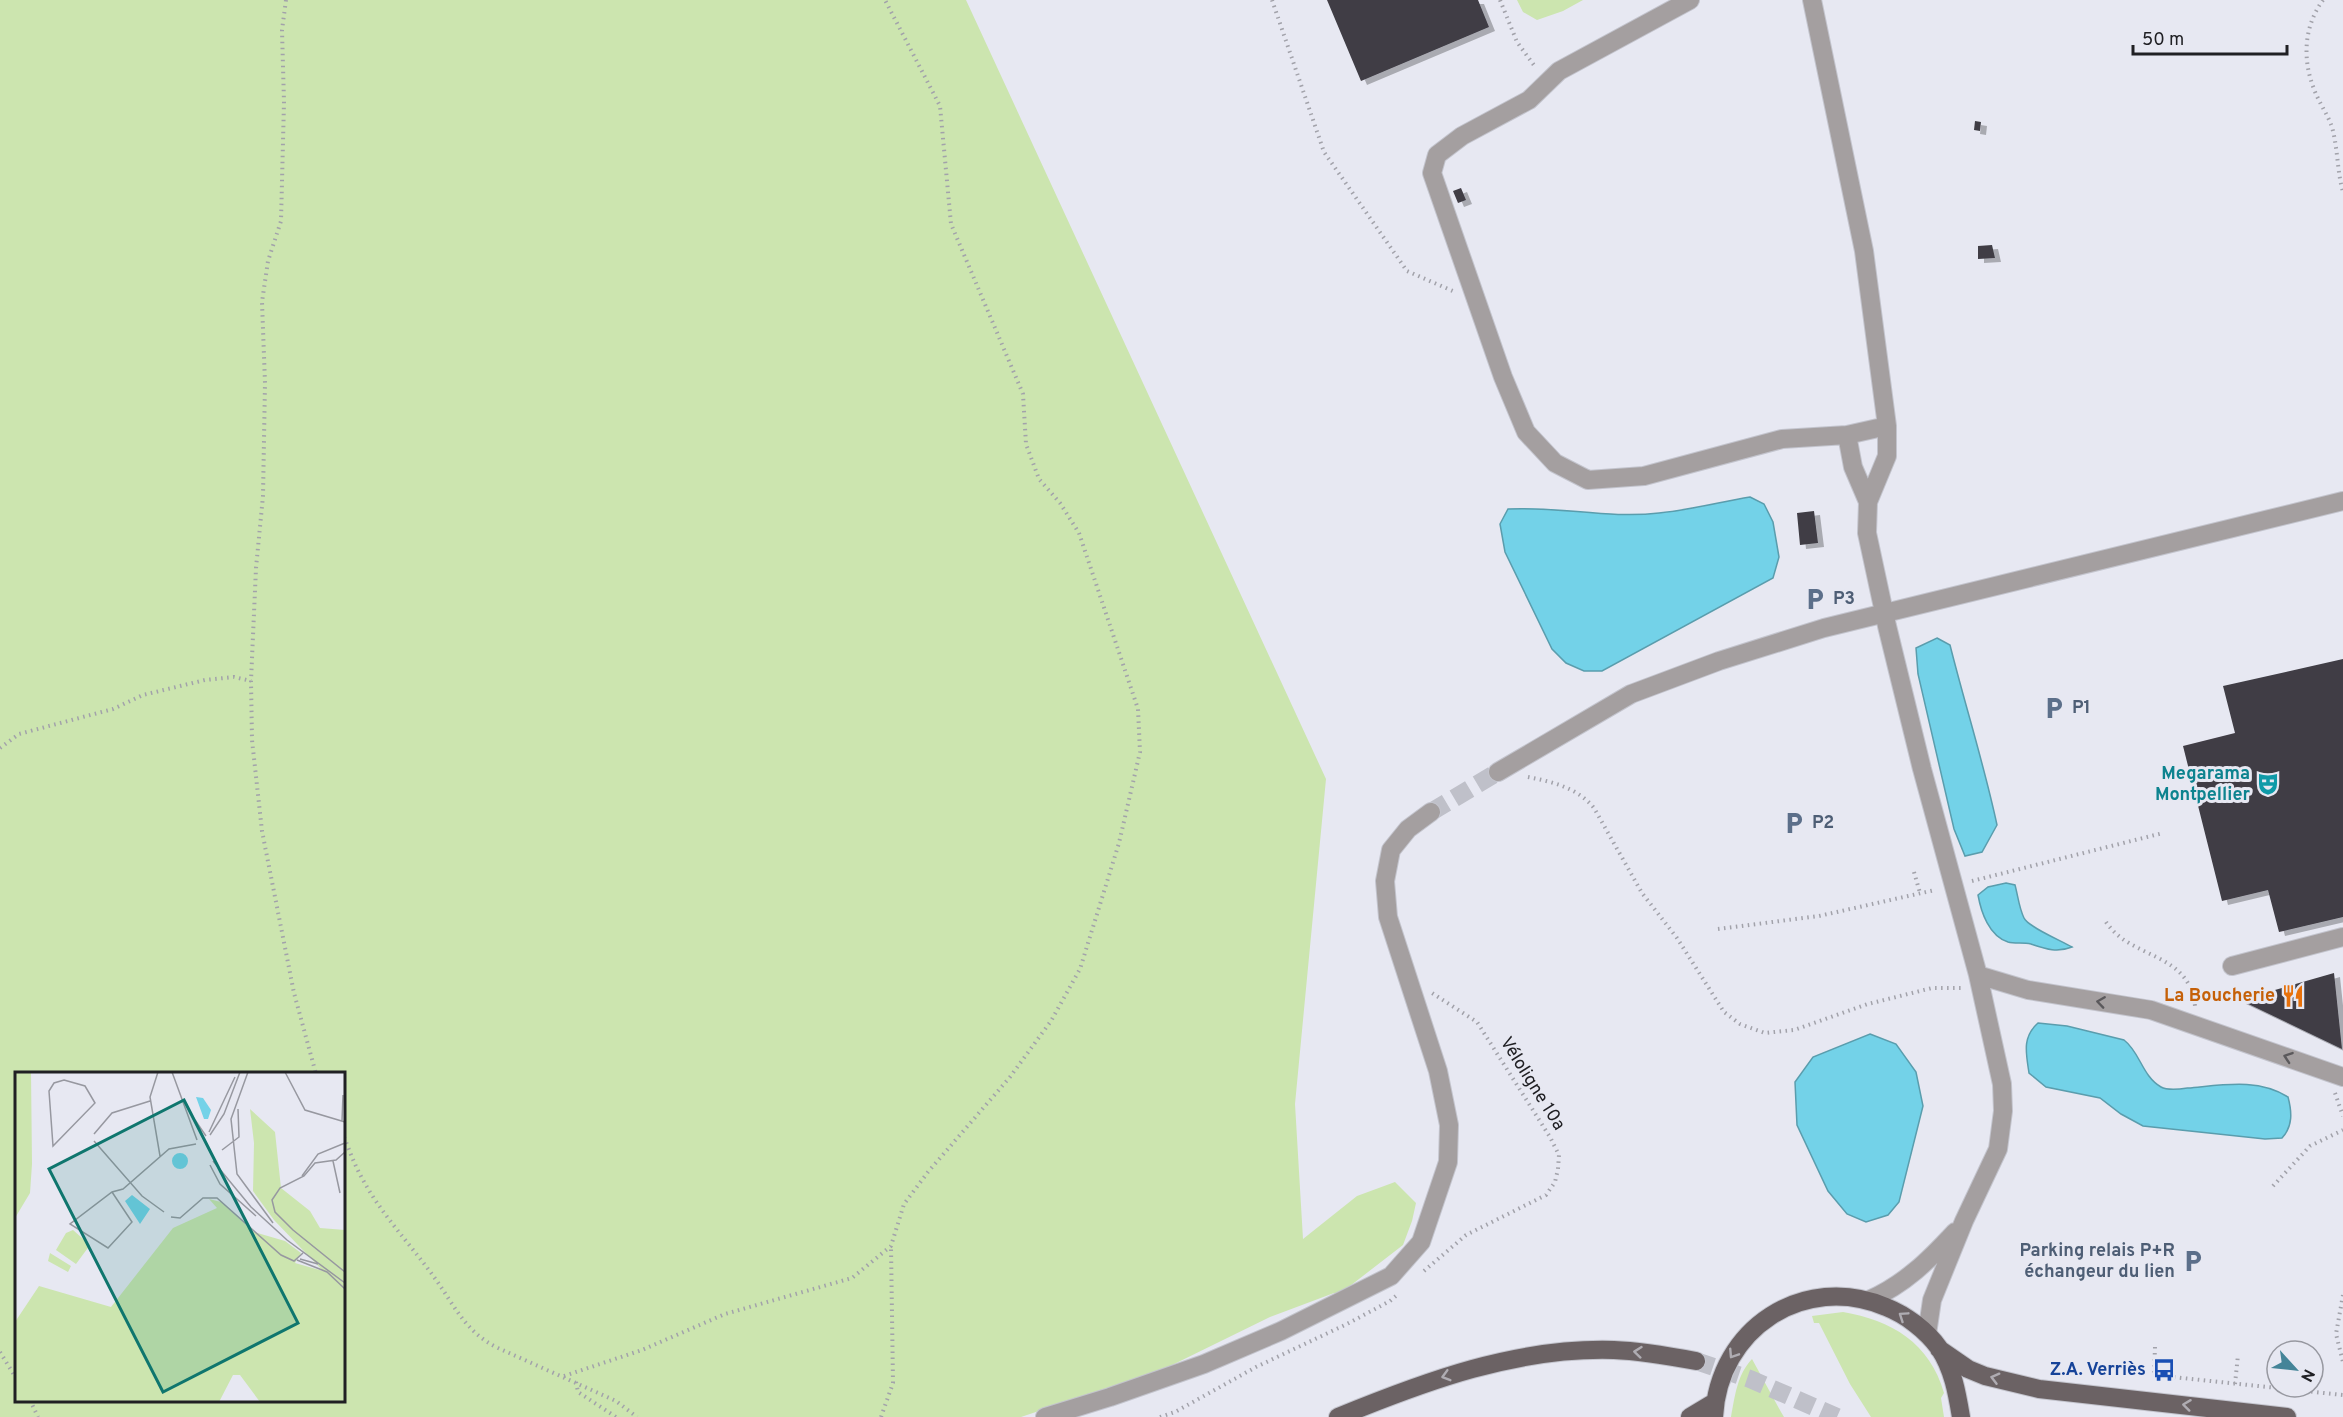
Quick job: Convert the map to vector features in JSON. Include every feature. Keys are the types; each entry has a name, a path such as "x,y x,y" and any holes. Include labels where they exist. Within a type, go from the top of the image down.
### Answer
{"main road":[{"path":"1690,1417 1714,1409 1718,1387 1729,1360 1744,1339 1763,1320 1785,1307 1810,1299 1836,1295 1869,1300 1900,1313 1927,1334 1939,1349 1955,1381 1961,1417"},
{"path":"1939,1349 1985,1376 2039,1389 2287,1417"},
{"path":"1338,1417 1412,1386 1495,1362 1560,1352 1614,1350 1658,1354 1696,1361"}],"street":[{"path":"1690,0 1559,71 1529,100 1462,136 1437,155 1432,173 1503,377 1526,432 1555,463 1588,480 1644,476 1782,439 1846,435 1887,426"},
{"path":"1812,0 1864,251 1887,426 1887,456 1868,502 1867,533 1925,779 1980,982 2002,1084 2003,1111 1998,1149 1964,1221 1932,1300 1927,1334"},
{"path":"1846,435 1853,467 1868,502"},
{"path":"1498,772 1631,694 1719,661 1824,628 2343,501"},
{"path":"1045,1417 1204,1364 1281,1331 1391,1276 1421,1242 1448,1162 1449,1125 1438,1071 1388,917 1385,881 1391,850 1408,829 1431,812"},
{"path":"2232,966 2343,937"},
{"path":"1980,982 2151,1010 2343,1077"},
{"path":"1869,1300 1897,1286 1921,1267 1964,1221"}],"path":[{"path":"286,0 282,30 285,102 281,221 268,261 262,302 265,383 263,496 256,568 251,681 252,740 262,831 294,993 315,1072"},
{"path":"881,1417 893,1383 891,1246 904,1204 928,1172 1010,1077 1051,1021 1080,969 1119,843 1140,752 1138,709 1079,533 1060,503 1039,479 1026,444 1023,394 951,224 940,106 885,0"},
{"path":"1272,0 1324,152 1407,271 1477,302"},
{"path":"1500,0 1517,42 1547,83"},
{"path":"2323,0 2312,19 2306,36 2307,54 2314,90 2325,108 2332,130 2343,192"},
{"path":"0,748 19,734 113,709 143,695 204,680 234,677 251,681"},
{"path":"1520,775 1556,782 1587,799 1642,893 1677,938 1724,1012 1740,1024 1765,1033 1794,1030 1868,1004 1932,988 1980,982"},
{"path":"1914,873 1920,893"},
{"path":"2106,922 2111,930 2131,944 2173,965 2191,985 2195,1004 2195,1025"},
{"name":"Véloligne 10a","path":"1420,1274 1466,1235 1546,1195 1555,1182 1558,1162 1558,1155 1550,1137 1477,1022 1432,993 1426,984"},
{"path":"2273,1186 2310,1146 2343,1130"},
{"path":"345,1139 363,1181 434,1277 469,1329 484,1341 498,1348 616,1401 637,1417"},
{"path":"564,1376 642,1350 724,1314 852,1278 891,1246"},
{"path":"1160,1417 1175,1412 1256,1368 1390,1302 1398,1294"},
{"path":"2343,1295 2336,1334 2343,1362"},
{"path":"2155,1347 2154,1375 2343,1395"},
{"path":"0,1352 15,1376"},
{"path":"2235,1384 2238,1355"},
{"path":"576,1382 578,1392 616,1417"},
{"path":"30,1402 38,1417"}],"green space":[{"path":"0,0 966,0 1326,779 1295,1104 1303,1239 1357,1196 1395,1182 1416,1203 1403,1245 1337,1296 1334,1293 1270,1317 1164,1369 1021,1417 0,1417"},
{"path":"1517,0 1583,0 1563,11 1537,20 1523,12"},
{"path":"1843,1312 1877,1321 1892,1328 1919,1348 1938,1375 1944,1393 1941,1398 1944,1417 1871,1417 1850,1384 1819,1323 1814,1323 1812,1316"},
{"path":"1752,1359 1784,1417 1731,1417 1740,1379"}],"water":[{"path":"1750,497 1764,504 1773,522 1779,557 1773,578 1602,671 1584,671 1566,663 1552,649 1505,552 1500,524 1508,509 1640,514 1682,510"},
{"path":"1937,638 1950,645 1997,825 1982,852 1965,856 1954,829 1918,674 1916,648"},
{"path":"2006,883 2015,885 2021,910 2027,922 2072,947 2052,950 2028,943 2008,942 1996,935 1987,923 1978,895 1988,887"},
{"path":"2038,1023 2067,1026 2124,1040 2134,1051 2149,1077 2164,1088 2240,1084 2277,1091 2288,1097 2291,1113 2288,1129 2282,1138 2265,1139 2143,1126 2121,1114 2100,1098 2046,1087 2029,1073 2027,1059 2027,1040"},
{"path":"1870,1034 1896,1044 1916,1072 1923,1106 1899,1202 1888,1215 1866,1222 1847,1214 1828,1191 1797,1125 1795,1082 1813,1057"}],"building":[{"path":"1327,0 1478,0 1489,27 1361,81"},
{"path":"1975,121 1981,122 1980,131 1974,130"},
{"path":"1461,188 1466,200 1458,203 1453,191"},
{"path":"1992,245 1995,258 1978,259 1978,246"},
{"path":"1814,511 1818,543 1800,545 1797,513"},
{"name":"Megarama Montpellier","path":"2343,659 2343,917 2279,932 2268,890 2222,901 2183,746 2235,733 2223,686"},
{"path":"2334,973 2342,1049 2240,1000"}],"tunnel":[{"path":"1431,812 1498,772"},
{"path":"1696,1361 1750,1379 1837,1417"}],"place":[{"name":"P3","path":"1815,599"},
{"name":"P1","path":"2054,708"},
{"name":"Megarama Montpellier","path":"2268,784"},
{"name":"P2","path":"1794,823"},
{"name":"La Boucherie","path":"2293,996"},
{"name":"Parking relais P+R échangeur du lien","path":"2193,1261"},
{"name":"Z.A. Verriès","path":"2164,1370"}]}
